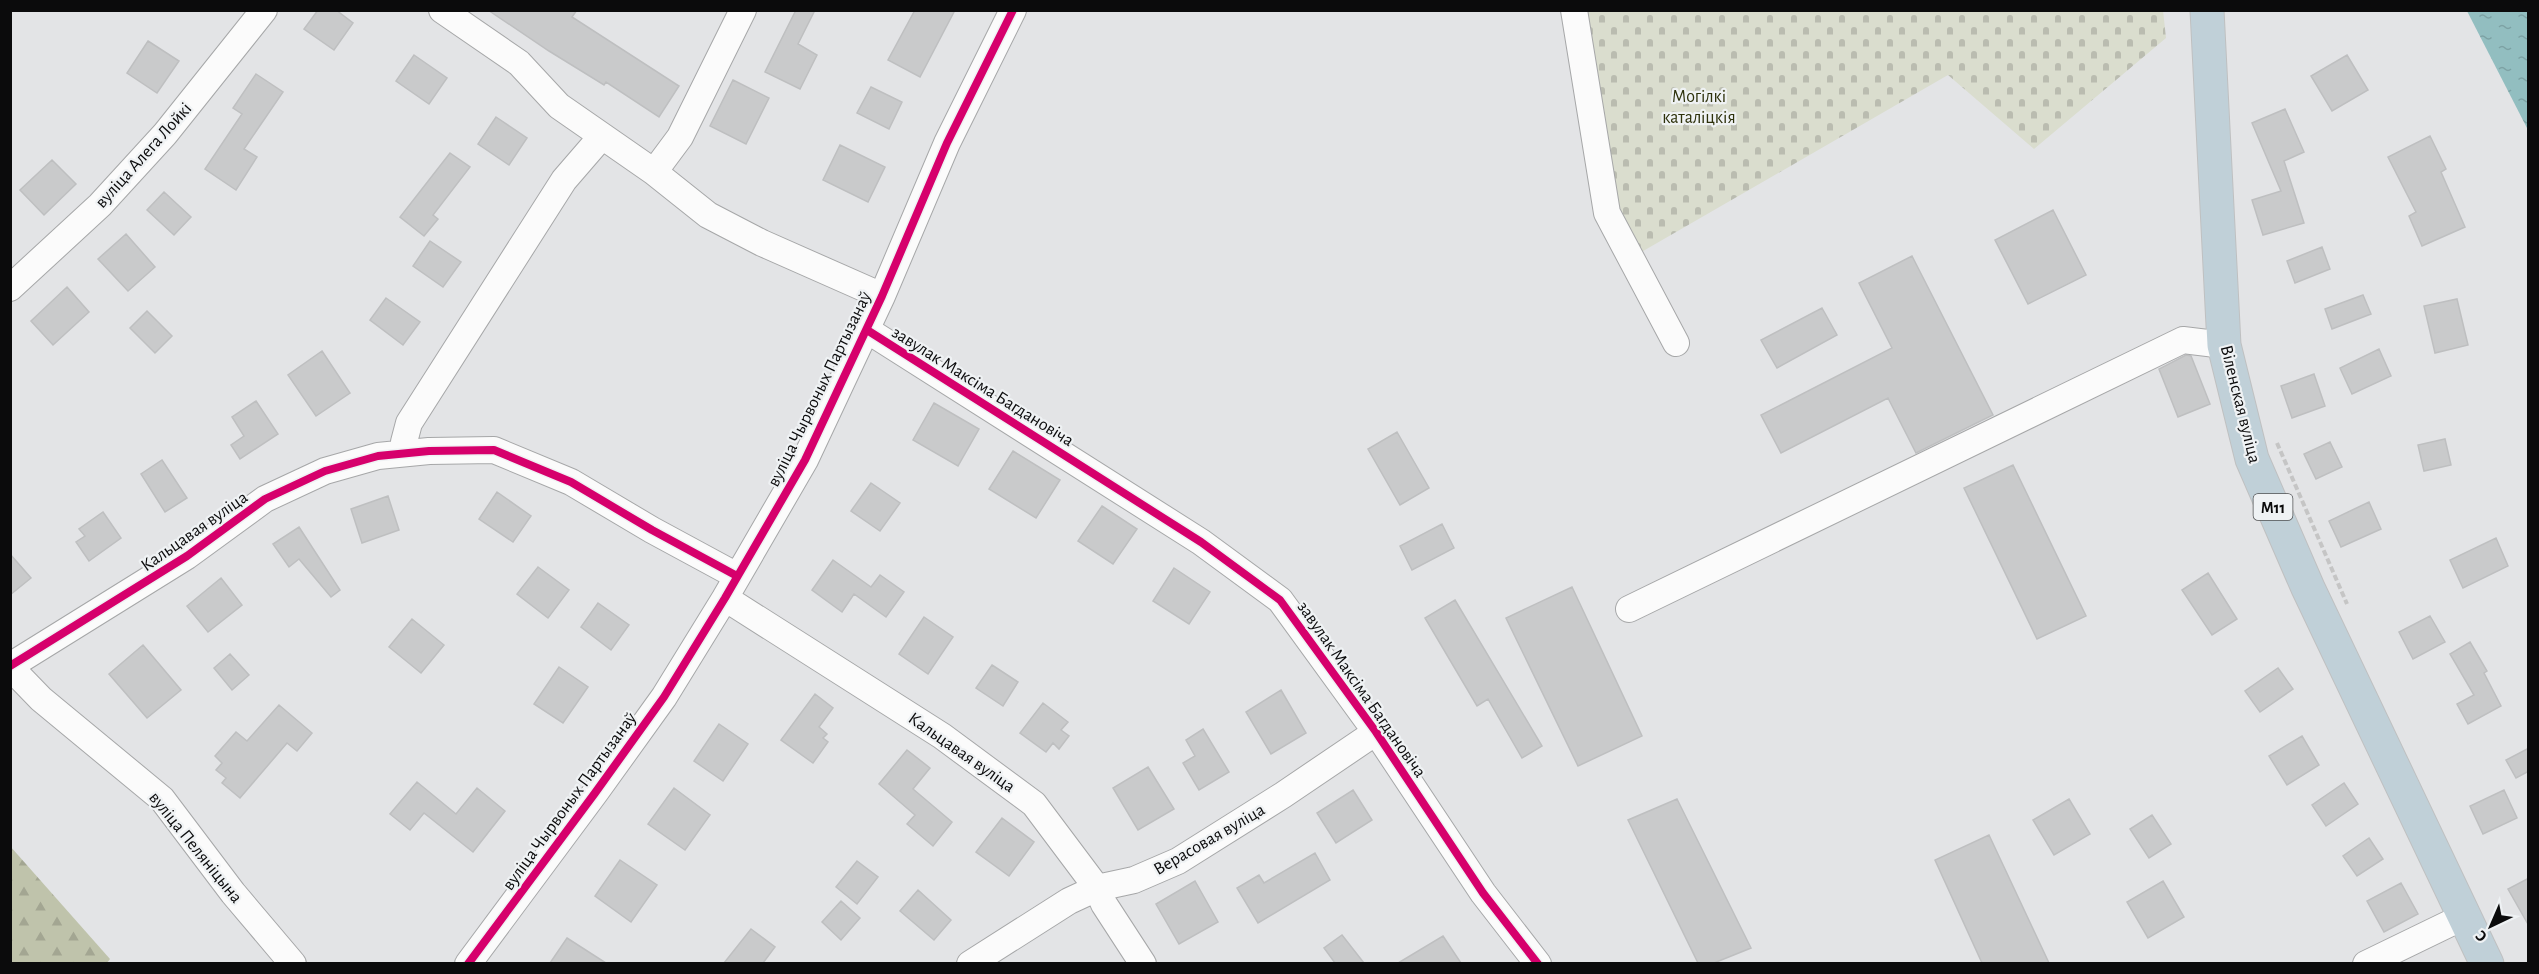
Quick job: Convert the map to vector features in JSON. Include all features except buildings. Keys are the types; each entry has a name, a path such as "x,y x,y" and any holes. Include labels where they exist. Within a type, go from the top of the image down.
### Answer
{"highway":[{"name":"Віленская вуліца","path":"2207,10 2224,345 2257,470 2308,588 2487,963"}],"street":[{"name":"вуліца Алега Лойкі","path":"10,288 100,205 165,134 264,10"},
{"path":"442,10 519,63 559,106 654,172 708,215 762,243 882,296"},
{"path":"654,172 680,137 743,10"},
{"name":"вуліца Чырвоных Партызанаў","path":"468,963 657,706 731,587 805,460 867,330 947,143 1013,10"},
{"path":"1574,10 1607,213 1676,343"},
{"path":"405,453 409,423 420,405 564,180 602,136"},
{"name":"завулак Максіма Багдановіча","path":"867,330 1201,542 1280,600 1376,732 1483,892 1538,963"},
{"path":"1629,609 2183,340 2224,345"},
{"name":"Кальцавая вуліца","path":"10,667 188,556 265,499 326,471 378,456 494,450 571,482 731,587 942,735 1034,804 1097,888 1104,904 1143,963"},
{"name":"вуліца Пеляніцына","path":"10,667 41,699 162,799 233,893 292,963"},
{"name":"Верасовая вуліца","path":"970,963 1069,901 1097,888 1134,880 1178,861 1283,795 1376,732"},
{"path":"2366,963 2465,916"}],"path":[{"path":"2273,434 2352,614"}],"green space":[{"name":"Могілкі каталіцкія","path":"2163,10 2166,38 2034,149 1948,75 1638,254 1618,214 1585,11"},
{"path":"10,846 110,959 107,963 11,963"}],"water":[{"path":"2467,11 2528,11 2528,130"}],"cycle path":[{"path":"468,964 664,697 725,598 805,460 882,296 947,143 1013,10"},
{"path":"867,330 1201,542 1280,600 1376,732 1483,893 1538,964"},
{"path":"10,666 187,556 265,499 325,471 378,456 429,451 494,450 571,482 652,530 737,576"}]}
